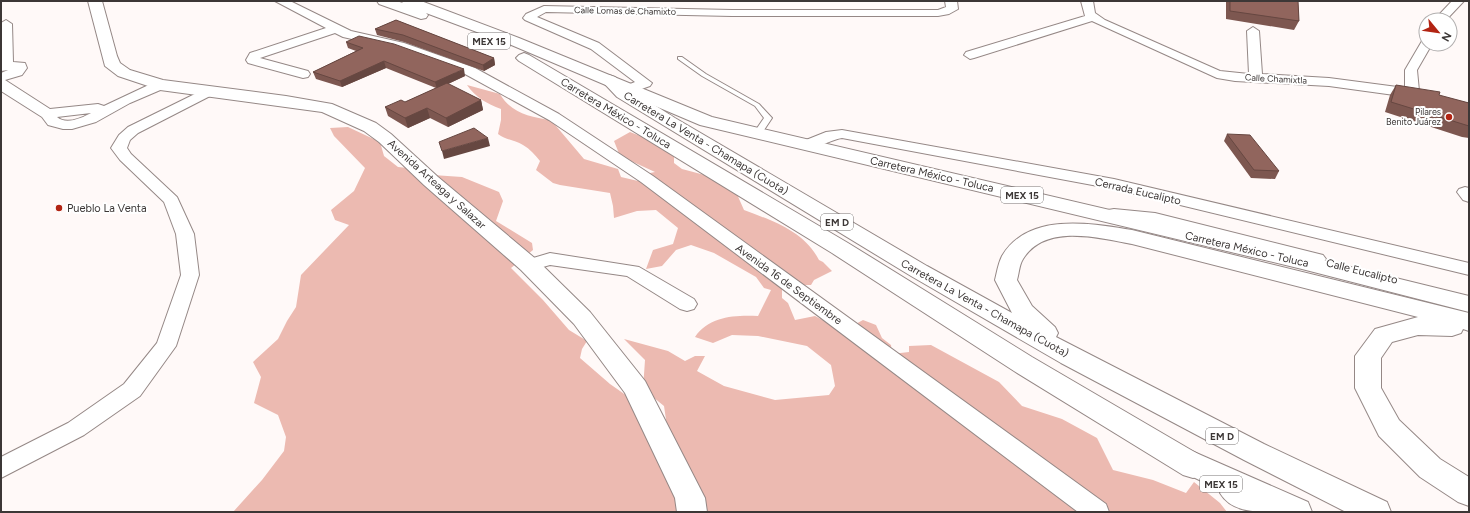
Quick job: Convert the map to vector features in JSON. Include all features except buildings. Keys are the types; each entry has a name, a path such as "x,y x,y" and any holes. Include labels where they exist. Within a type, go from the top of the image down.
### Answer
{"main road":[{"name":"Avenida Arteaga y Salazar","path":"96,1 109,56 113,66 124,73 160,84 207,92 310,104 326,108 370,127 385,138 431,180 529,264 582,318 636,388 690,498 692,512"},
{"name":"Carretera México - Toluca","path":"384,1 500,46 537,65 840,248 1023,364 1178,457 1265,512"},
{"name":"Carretera México - Toluca","path":"408,1 514,41 609,80 669,107 706,121 1302,262 1469,304"},
{"name":"Carretera La Venta - Chamapa (Cuota)","path":"609,80 623,93 669,122 919,271 1070,356 1254,452 1376,512"},
{"path":"1070,356 1023,311 1006,280 1012,257 1027,240 1049,232 1086,229 1132,237 1469,322"},
{"path":"1469,329 1418,326 1384,335 1368,356 1368,388 1389,428 1430,468 1469,493"},
{"path":"1178,457 1297,512"}],"street":[{"name":"Avenida 16 de Septiembre","path":"281,1 347,34 400,46 470,72 554,117 647,179 1097,512"},
{"path":"685,1 734,12 938,13 952,9 951,1"},
{"path":"734,12 752,1"},
{"path":"970,54 1093,17 1088,10 1086,1"},
{"path":"1448,12 1458,1"},
{"name":"Calle Lomas de Chamixto","path":"630,89 645,83 595,46 530,18 530,16 544,9 734,12"},
{"name":"Calle Chamixtla","path":"1093,17 1126,34 1208,71 1226,76 1329,82 1427,96"},
{"path":"2,72 6,24"},
{"path":"303,74 252,60 254,56 335,29"},
{"path":"1253,32 1256,78"},
{"path":"1412,93 1411,70 1421,52"},
{"path":"1,83 3,86 47,114 53,122 68,125 89,120 160,84"},
{"path":"1,468 76,429 132,390 166,346 190,275 185,234 171,200 125,157 119,148 124,138 133,130 207,92"},
{"name":"Cerrada Eucalipto","path":"806,145 831,135 842,134 1013,165 1114,184 1469,269"},
{"name":"Calle Eucalipto","path":"1091,212 1155,218 1469,298"},
{"path":"529,264 550,259 632,271 686,304"}],"lane":[{"path":"680,58 704,76 756,105 768,118 757,134"}],"shaded area":[{"path":"467,85 500,94 510,106 522,113 551,120 584,159 618,169 621,177 638,181 640,175 655,172 620,156 614,141 630,132 674,149 674,163 682,169 727,181 736,192 744,210 777,223 796,234 813,250 819,260 832,271 814,280 811,285 801,285 793,282 782,289 782,298 788,303 795,320 815,316 843,331 863,320 876,325 882,338 891,345 892,354 909,352 909,346 931,345 999,382 1022,406 1062,419 1097,438 1113,470 1153,480 1186,493 1194,482 1220,503 1227,512 233,512 262,480 284,451 286,437 278,415 254,403 261,377 253,362 278,339 296,307 301,275 349,225 335,220 331,210 354,191 365,168 334,136 330,128 348,127 380,142 384,156 398,167 418,169 433,175 462,177 499,192 503,201 496,221 532,243 533,250 511,268 543,300 569,330 587,341 582,349 580,358 610,384 630,398 669,440 664,406 643,389 645,360 624,339 668,351 685,361 695,356 705,356 697,371 724,386 775,400 829,395 835,386 831,365 807,346 758,336 732,335 713,343 695,337 708,325 723,318 758,316 771,290 764,288 756,277 714,253 691,245 676,250 662,266 646,269 653,250 673,244 678,228 656,210 637,211 614,218 610,193 553,183 536,170 540,161 530,150 520,143 504,138 498,134 501,120 501,109 482,100"}],"place":[{"name":"Pilares Benito Juárez","path":"1449,117"},
{"name":"Pueblo La Venta","path":"59,208"}]}
